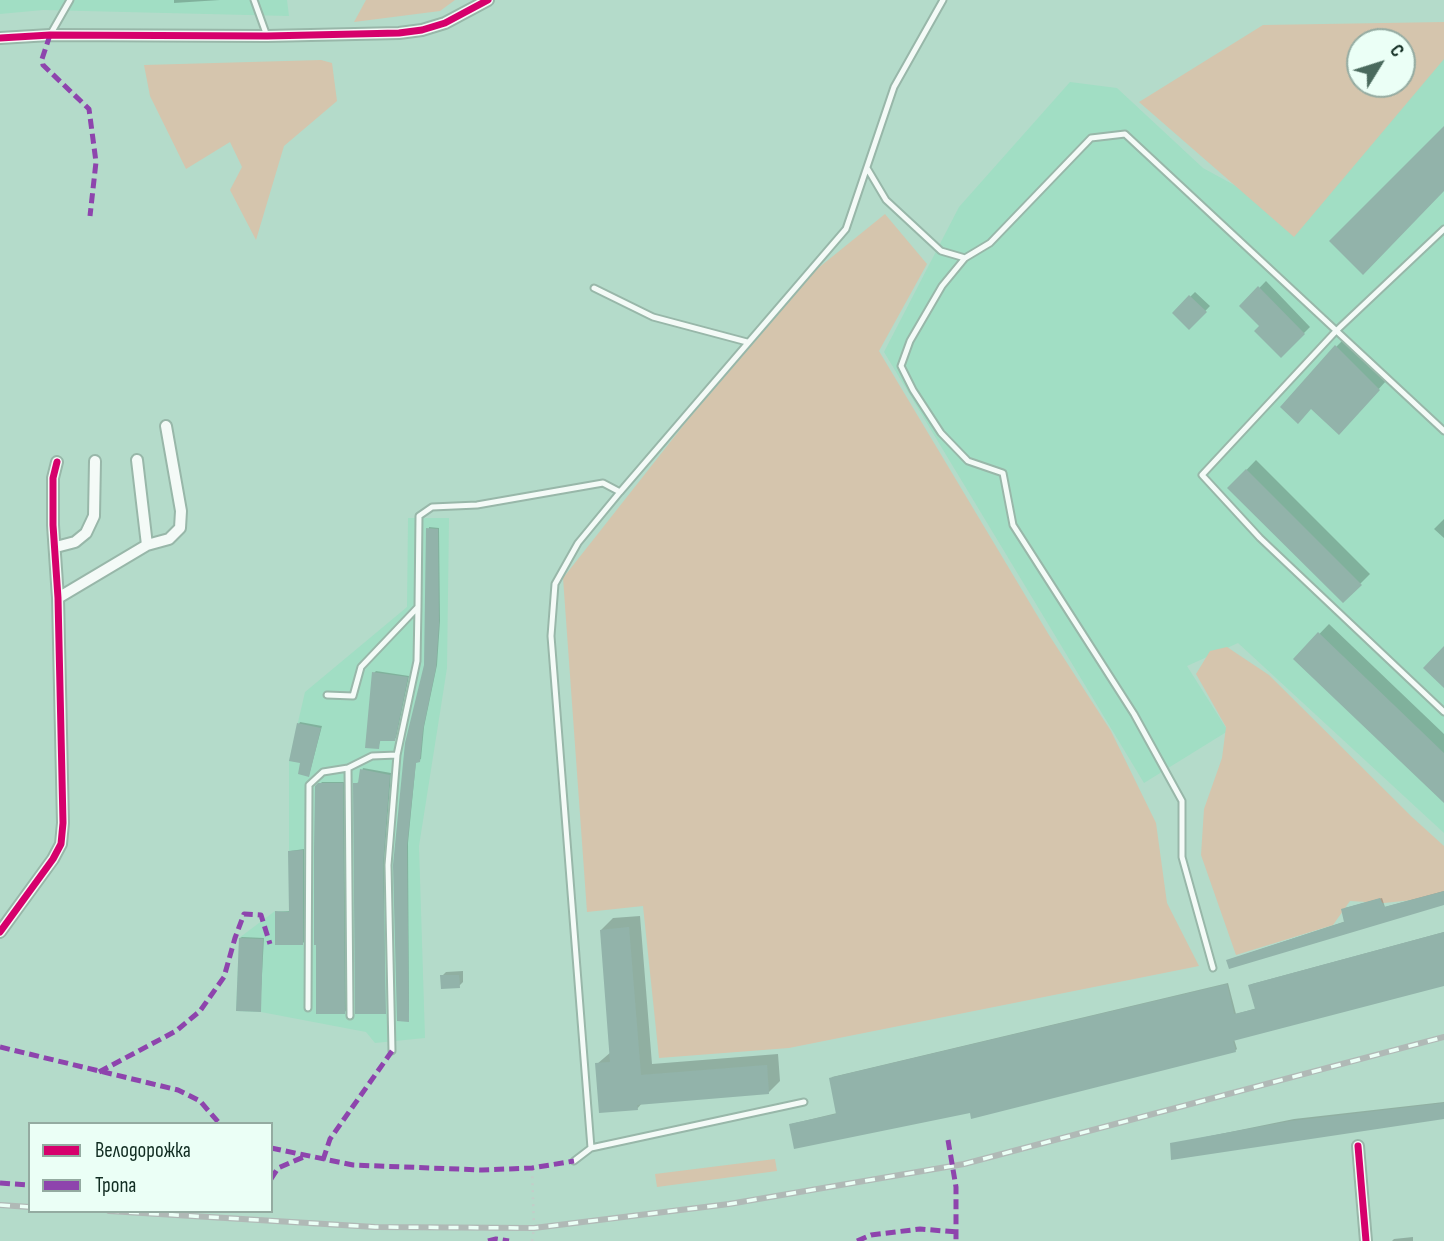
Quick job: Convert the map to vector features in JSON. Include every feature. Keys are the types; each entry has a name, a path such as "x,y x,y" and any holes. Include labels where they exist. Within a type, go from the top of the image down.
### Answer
{"street":[{"path":"0,38 50,35 267,36 399,33 445,23 488,0"},
{"path":"58,598 147,545 169,539 180,528 181,511 166,426"},
{"path":"137,460 147,545"},
{"path":"56,547 75,542 86,533 94,516 95,461"},
{"path":"1,925 53,859 61,844 63,823 58,598 53,525 53,478 57,462"},
{"path":"1357,1146 1366,1241"}],"lane":[{"path":"50,35 70,0"},
{"path":"254,0 267,36"},
{"path":"591,1147 551,636 555,584 578,543 846,229 894,87 943,0"},
{"path":"1213,968 1182,857 1182,801 1134,714 1013,525 1003,473 968,461 941,433 913,390 901,366 910,341 935,297 965,258 990,243 1091,138 1125,134 1444,432"},
{"path":"867,168 886,200 941,251 965,258"},
{"path":"1444,229 1336,331 1202,475 1260,538 1444,712"},
{"path":"594,288 653,317 747,342"},
{"path":"392,1051 388,865 397,755 417,661 419,516 432,507 477,505 603,483 621,492"},
{"path":"327,695 353,696 361,667 418,607"},
{"path":"308,1008 309,785 323,772 348,768 372,756 397,755"},
{"path":"348,768 350,1016"},
{"path":"574,1161 591,1147 804,1102"}],"path":[{"path":"532,1168 532,1241"}],"shaded area":[{"path":"0,0 287,0 289,16 43,10 0,14"},
{"path":"366,0 455,0 440,11 354,22"},
{"path":"1444,22 1444,59 1416,92 1416,28 1346,28 1346,98 1411,98 1294,237 1139,102 1263,25"},
{"path":"1444,52 1444,833 1238,643 1187,666 1228,731 1144,783 884,352 959,207 1070,82 1117,88 1203,168 1302,222 1406,98 1416,98 1416,86"},
{"path":"321,60 332,63 337,101 284,146 256,240 230,190 242,167 230,142 186,169 150,96 144,65"},
{"path":"885,214 927,264 879,351 1049,635 1111,731 1156,823 1167,903 1199,966 789,1048 659,1058 643,906 587,912 563,578 686,422 817,269"},
{"path":"408,518 449,518 447,668 419,846 425,1038 375,1043 366,1032 261,1012 236,1011 239,938 275,911 289,911 289,761 305,692 407,607"},
{"path":"1227,647 1269,675 1444,846 1444,900 1384,903 1350,901 1333,925 1236,955 1201,855 1204,809 1222,758 1226,727 1196,674 1210,651"},
{"path":"775,1159 777,1171 657,1187 655,1174"}],"building":[{"path":"1444,126 1444,191 1363,275 1329,241"},
{"path":"1258,286 1305,334 1281,358 1254,331 1259,326 1239,306"},
{"path":"1189,295 1207,312 1189,330 1172,313"},
{"path":"1335,345 1380,390 1339,435 1311,409 1298,424 1280,407"},
{"path":"1246,469 1362,585 1343,603 1227,488"},
{"path":"426,528 438,529 439,624 436,668 423,730 420,762 416,763 407,846 409,1022 397,1021 393,865 405,743 424,665"},
{"path":"1318,632 1444,753 1444,803 1293,659"},
{"path":"1444,646 1444,688 1423,668"},
{"path":"372,672 408,677 395,741 380,741 379,749 365,748"},
{"path":"297,723 321,728 309,777 298,774 300,763 289,761"},
{"path":"360,769 390,775 383,865 386,1014 355,1014 353,783 358,783"},
{"path":"318,783 343,783 345,1014 316,1014 314,850 315,786"},
{"path":"303,850 303,945 275,945 275,911 289,912 288,851"},
{"path":"1444,891 1444,905 1229,969 1226,960 1344,922 1341,909 1380,898 1384,907"},
{"path":"629,927 641,1075 767,1065 769,1094 637,1105 638,1110 599,1113 595,1063 610,1062 600,930"},
{"path":"1444,932 1444,986 1233,1041 1236,1052 971,1119 970,1113 794,1149 789,1124 836,1114 829,1078 1227,984 1234,1014 1255,1009 1248,985"},
{"path":"239,938 263,939 261,1012 236,1011"},
{"path":"440,975 459,975 460,988 441,989"},
{"path":"1444,1103 1444,1119 1171,1160 1170,1143 1291,1121"}],"railway":[{"path":"142,1213 375,1227 534,1228 729,1204 964,1164 1444,1037"},
{"path":"0,1205 28,1207"}],"marked path":[{"path":"50,35 42,59 43,65 89,109 96,162 90,216"},
{"path":"99,1072 176,1031 200,1011 224,977 244,914 261,915 270,944"},
{"path":"0,1047 178,1090 200,1101 218,1122"},
{"path":"323,1160 330,1139 392,1051"},
{"path":"948,1140 956,1187 956,1241"},
{"path":"273,1148 353,1165 482,1170 532,1168 574,1161"},
{"path":"273,1176 278,1168 306,1156"},
{"path":"0,1183 28,1185"},
{"path":"857,1241 871,1235 920,1229 957,1232"},
{"path":"488,1241 509,1241"}],"cycle path":[{"path":"0,38 50,35 267,36 399,33 445,23 488,0"},
{"path":"0,932 61,844 63,823 58,598 53,525 53,478 57,462"},
{"path":"1358,1146 1366,1241"}]}
